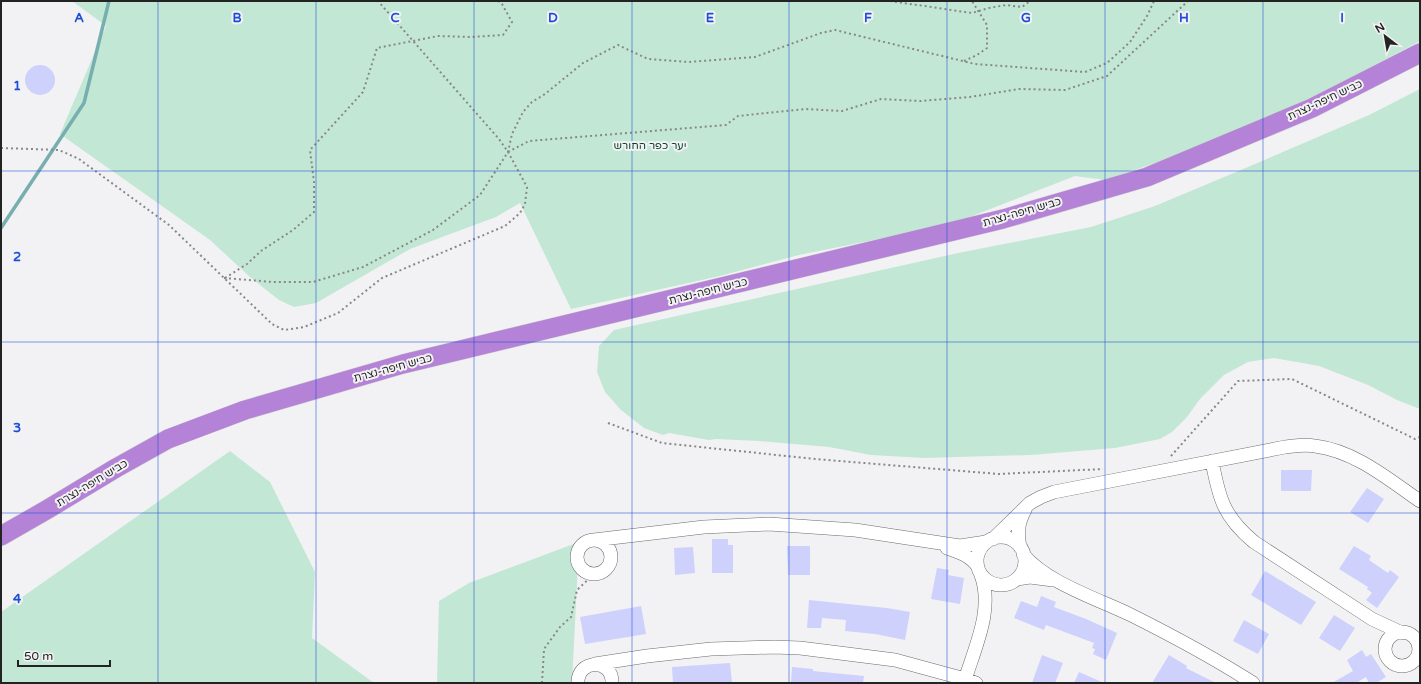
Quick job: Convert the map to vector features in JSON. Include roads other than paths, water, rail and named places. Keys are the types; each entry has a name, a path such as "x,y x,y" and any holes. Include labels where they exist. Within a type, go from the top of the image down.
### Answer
{"highway":[{"name":"כביש חיפה-נצרת","path":"1,536 168,439 245,410 403,364 1003,219 1147,177 1312,108 1420,53"}],"street":[{"path":"578,683 579,675 582,670 595,664 711,649 774,647 800,648 895,660 968,682 984,619 986,603 985,585 977,559 979,551 1020,511 1035,500 1054,492 1299,445 1316,446 1336,451 1353,458 1370,467 1420,501"},
{"path":"1212,461 1222,504 1235,524 1243,533 1254,542 1372,619 1412,635 1418,643 1419,653 1414,661 1407,666 1398,666 1393,664 1387,657 1386,645 1383,637 1372,619"},
{"path":"984,619 1000,591 1021,573 1024,566 1025,558 1018,538 1018,528 1025,510 1035,500"},
{"path":"637,534 626,538 619,543 614,548 609,564 598,573 589,573 579,564 577,555 578,550 584,543 594,540 637,534 704,526 769,524 855,530 960,546 1005,537 1012,540 1035,566 1058,581 1169,634 1253,683"},
{"path":"594,540 604,543 610,550 611,555"},
{"path":"928,542 969,557 974,561 987,580 994,584 1030,577 1058,581"},
{"path":"1386,645 1393,635 1402,632"},
{"path":"612,681 617,669 624,663 640,657"},
{"path":"595,664 605,667 611,675 612,681"}],"waterway":[{"path":"1,228 84,103 109,1"}],"park label":[{"name":"יער כפר החורש","path":"650,145"}]}
